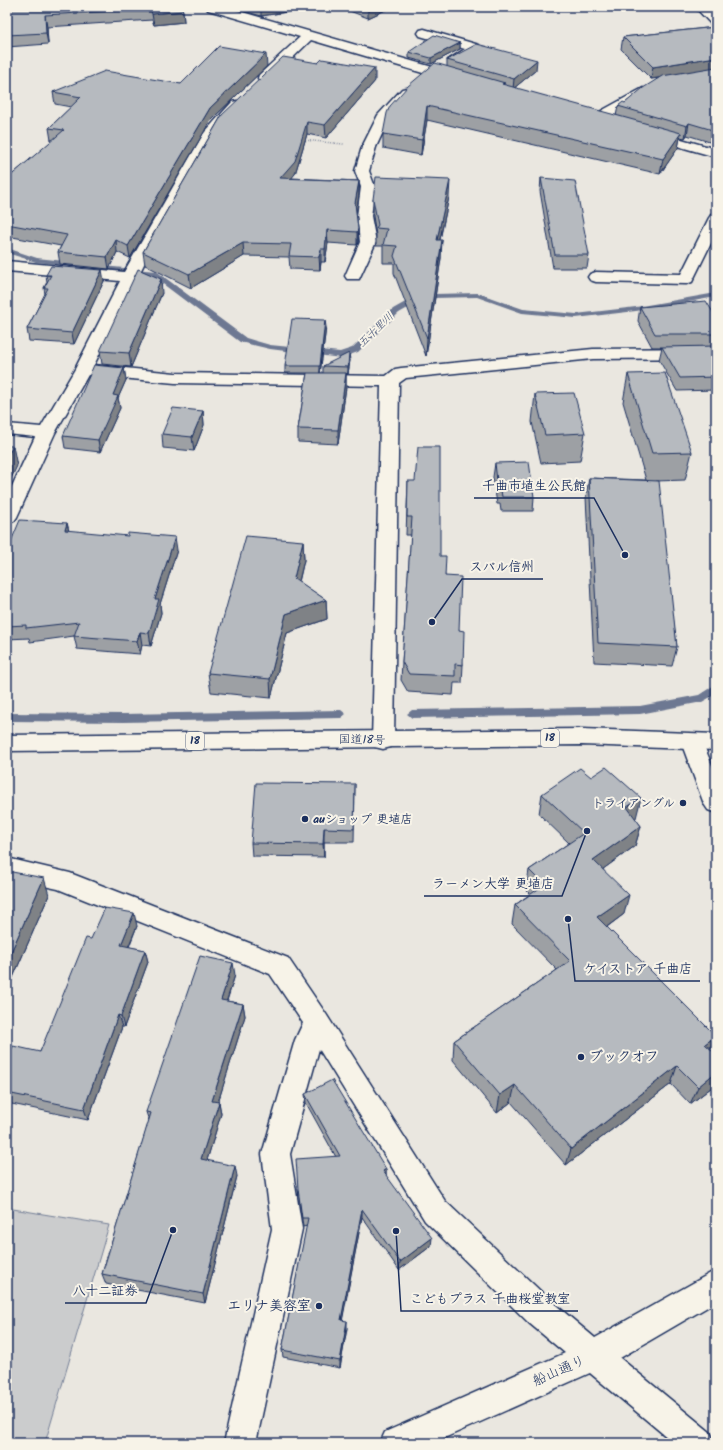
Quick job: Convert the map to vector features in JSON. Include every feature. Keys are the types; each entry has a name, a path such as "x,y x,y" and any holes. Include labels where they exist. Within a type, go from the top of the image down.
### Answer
{"main road":[{"path":"212,7 469,82"},
{"path":"701,7 716,22"},
{"path":"353,276 368,242 364,216 368,187 362,171 369,147 383,118 402,96 432,71 475,48 424,33"},
{"path":"255,86 309,35"},
{"path":"598,119 655,84"},
{"path":"7,517 46,432 84,369 133,272 211,133 244,97"},
{"path":"582,114 612,123"},
{"path":"634,130 716,153"},
{"path":"596,277 686,279 716,218"},
{"path":"698,255 716,257"},
{"path":"7,266 133,272"},
{"path":"84,369 175,378 390,381 401,373 593,354 716,353"},
{"path":"383,741 390,381"},
{"path":"7,429 46,432"},
{"name":"国道18号","path":"7,743 383,741 582,737 716,742"},
{"path":"692,742 716,804"},
{"path":"7,868 61,880 278,966 317,1022 435,1211 540,1312 699,1443"},
{"path":"240,1443 287,1228 276,1154 308,1040 317,1022"},
{"name":"船山通り","path":"396,1443 593,1356 716,1285"}],"path":[{"path":"299,140 369,147"}],"shaded area":[{"path":"7,1208 109,1225 45,1443 7,1443"}],"building":[{"path":"7,7 181,7 183,11 152,14 150,9 45,15 46,33 7,35"},
{"path":"716,27 716,57 653,67 623,37"},
{"path":"434,35 460,43 431,58 409,52"},
{"path":"477,44 537,60 514,79 447,60"},
{"path":"219,46 266,54 210,108 128,246 116,240 107,257 58,252 67,235 7,224 7,179 64,130 49,128 81,97 53,92 105,71 181,84"},
{"path":"283,57 318,63 322,59 375,68 325,125 307,122 295,161 280,178 359,181 355,203 358,229 357,232 327,230 325,249 321,249 319,257 289,256 291,244 243,243 189,274 143,252 222,115"},
{"path":"435,63 505,83 502,84 681,133 663,159 427,106 422,140 383,134 387,113 390,106 408,86"},
{"path":"716,67 716,131 689,123 687,126 618,106 623,102 625,103 643,88 662,76"},
{"path":"376,177 450,180 437,240 442,240 427,338 394,256 397,246 383,245 387,229 376,228 378,225 373,199"},
{"path":"541,178 575,181 589,255 555,255"},
{"path":"51,266 102,270 72,333 27,329 48,288 44,288 51,275 46,275"},
{"path":"138,269 161,279 129,353 100,351"},
{"path":"706,301 716,317 716,334 655,334 640,307"},
{"path":"292,319 325,320 320,366 285,366"},
{"path":"716,346 716,377 680,378 662,347"},
{"path":"349,353 348,367 323,366"},
{"path":"94,365 124,368 113,395 118,396 98,440 63,436"},
{"path":"307,373 346,373 338,430 298,429"},
{"path":"665,373 692,452 652,453 628,374"},
{"path":"574,393 585,433 545,435 535,394"},
{"path":"173,408 203,411 192,437 162,434"},
{"path":"7,446 13,446 7,457"},
{"path":"418,447 440,447 440,556 446,556 445,576 461,577 459,630 464,631 463,665 455,664 455,676 409,674 402,662 412,517 407,517 408,481 415,481"},
{"path":"529,462 534,497 502,497 501,490 498,490 495,463"},
{"path":"589,478 659,481 677,647 598,643"},
{"path":"20,520 67,523 65,530 128,536 128,533 175,537 155,599 159,599 149,633 140,632 137,641 74,636 79,622 26,628 26,625 7,626 7,551"},
{"path":"246,536 303,541 294,578 326,600 286,614 270,679 208,673"},
{"path":"606,767 641,798 627,807 641,826 593,860 629,895 597,917 716,1036 705,1044 716,1054 716,1072 698,1087 677,1066 571,1149 515,1085 500,1095 454,1041 570,961 515,905 544,885 529,870 584,833 542,794 580,768 591,777"},
{"name":"auショップ 更埴店","path":"256,783 355,784 354,829 324,828 323,844 251,843"},
{"path":"7,871 44,878 7,961"},
{"path":"105,908 134,913 121,945 145,950 121,1016 118,1015 84,1109 7,1093 7,1060 13,1046 40,1052 86,938 91,939"},
{"path":"200,956 233,963 221,1000 243,1004 212,1101 219,1102 201,1159 235,1166 203,1294 102,1274 151,1113 146,1112"},
{"path":"332,1080 386,1169 383,1171 432,1238 400,1262 362,1209 341,1320 347,1321 340,1361 282,1350 308,1218 302,1218 296,1159 340,1156 305,1094"}],"waterway":[{"name":"五十里川","path":"7,250 36,260 74,264"},
{"name":"五十里川","path":"95,267 153,273 243,340 270,347 341,355 355,350 396,311 412,302 434,296 478,295 522,311 576,316 636,309 716,295"},
{"path":"412,714 640,710 702,698 716,688"},
{"path":"7,717 123,718 341,714"}],"place":[{"name":"千曲市埴生公民館","path":"625,555"},
{"name":"スバル信州","path":"432,622"},
{"name":"トライアングル","path":"683,803"},
{"name":"auショップ 更埴店","path":"305,819"},
{"name":"ラーメン大学 更埴店","path":"587,831"},
{"name":"ケイストア 千曲店","path":"568,919"},
{"name":"ブックオフ","path":"581,1057"},
{"name":"八十二証券","path":"173,1230"},
{"name":"こどもプラス 千曲桜堂教室","path":"396,1231"},
{"name":"エリナ美容室","path":"319,1306"}]}
